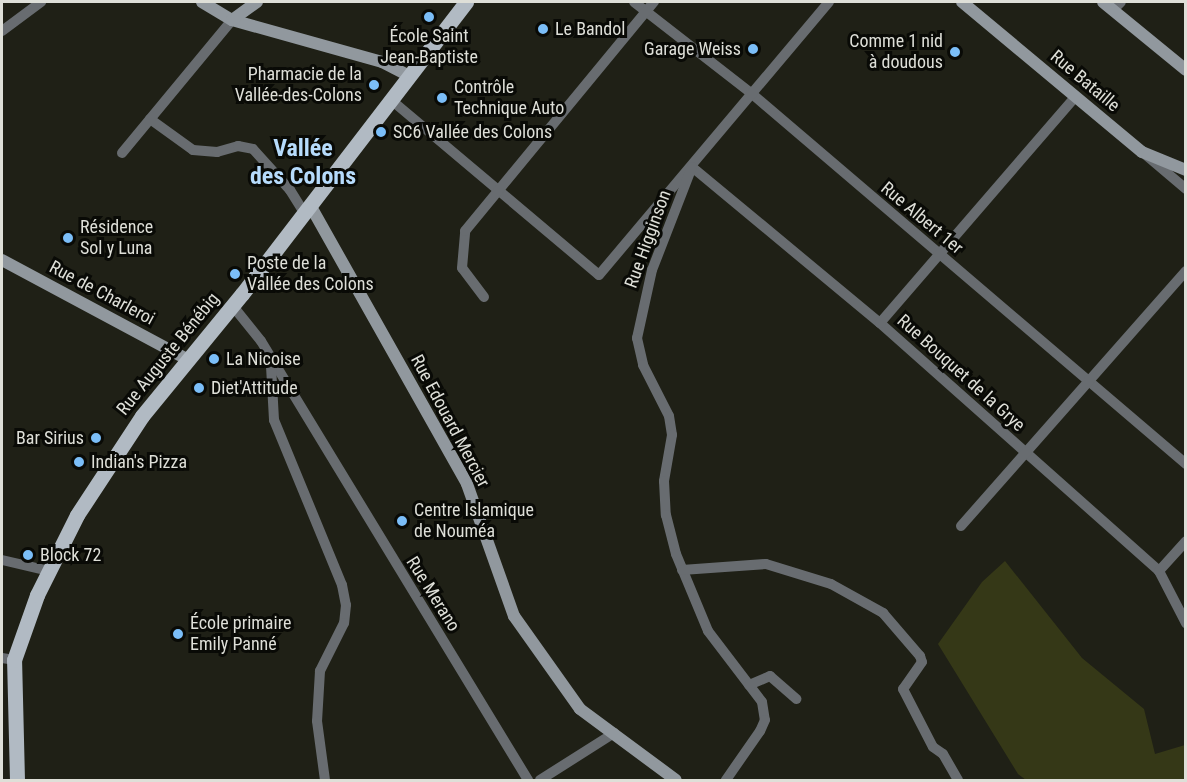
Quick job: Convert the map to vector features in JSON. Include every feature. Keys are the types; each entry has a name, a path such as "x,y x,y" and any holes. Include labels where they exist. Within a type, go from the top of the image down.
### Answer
{"main road":[{"name":"Rue Auguste Bénébig","path":"17,780 8,659 49,571 109,463 186,358 232,305 466,2"}],"street":[{"path":"2,31 41,2"},
{"path":"202,2 232,20 382,62 409,76"},
{"path":"122,153 232,20 257,2"},
{"name":"Rue Albert 1er","path":"634,2 751,93 1185,464"},
{"path":"484,297 462,268 461,248 465,231 501,191 654,2"},
{"path":"390,99 599,275 829,2"},
{"name":"Rue Bataille","path":"962,2 1185,189"},
{"path":"1112,4 1185,69"},
{"path":"880,323 1075,97"},
{"path":"150,119 193,150 217,152 238,146 253,149 307,208"},
{"path":"1142,152 1185,170"},
{"name":"Rue Bouquet de la Grye","path":"692,167 880,323 1159,571 1185,623"},
{"name":"Rue Higginson","path":"692,167 652,270 637,338 643,365 669,416 672,435 664,481 666,515 682,570 708,630 762,702 765,720 726,780"},
{"name":"Rue Edouard Mercier","path":"307,208 466,484 514,616 580,709 676,780"},
{"name":"Rue de Charleroi","path":"2,260 186,358"},
{"path":"961,526 1185,271"},
{"name":"Rue Merano","path":"232,305 239,309 528,780"},
{"path":"271,362 273,420 342,585 346,605 344,623 320,671 316,721 325,780"},
{"path":"1159,571 1185,541"},
{"path":"2,560 49,571"},
{"path":"682,570 766,564 831,584 883,613 920,656 922,662 903,689 933,747 943,754 958,780"},
{"path":"749,685 770,676 796,699"},
{"path":"540,780 614,733"}],"green space":[{"path":"1005,561 1082,658 1144,709 1155,754 1185,745 1185,780 1026,780 1018,774 938,644 982,582"}],"place":[{"name":"École Saint Jean-Baptiste","path":"429,17"},
{"name":"Le Bandol","path":"543,29"},
{"name":"Garage Weiss","path":"753,49"},
{"name":"Comme 1 nid à doudous","path":"955,52"},
{"name":"Pharmacie de la Vallée-des-Colons","path":"374,85"},
{"name":"Contrôle Technique Auto","path":"442,98"},
{"name":"SC6 Vallée des Colons","path":"381,132"},
{"name":"Résidence Sol y Luna","path":"68,238"},
{"name":"Poste de la Vallée des Colons","path":"235,274"},
{"name":"La Nicoise","path":"214,359"},
{"name":"Diet'Attitude","path":"199,388"},
{"name":"Bar Sirius","path":"96,438"},
{"name":"Indian's Pizza","path":"79,462"},
{"name":"Centre Islamique de Nouméa","path":"402,521"},
{"name":"Block 72","path":"28,555"},
{"name":"École primaire Emily Panné","path":"178,634"}],"district":[{"name":"Vallée des Colons","path":"303,163"}]}
